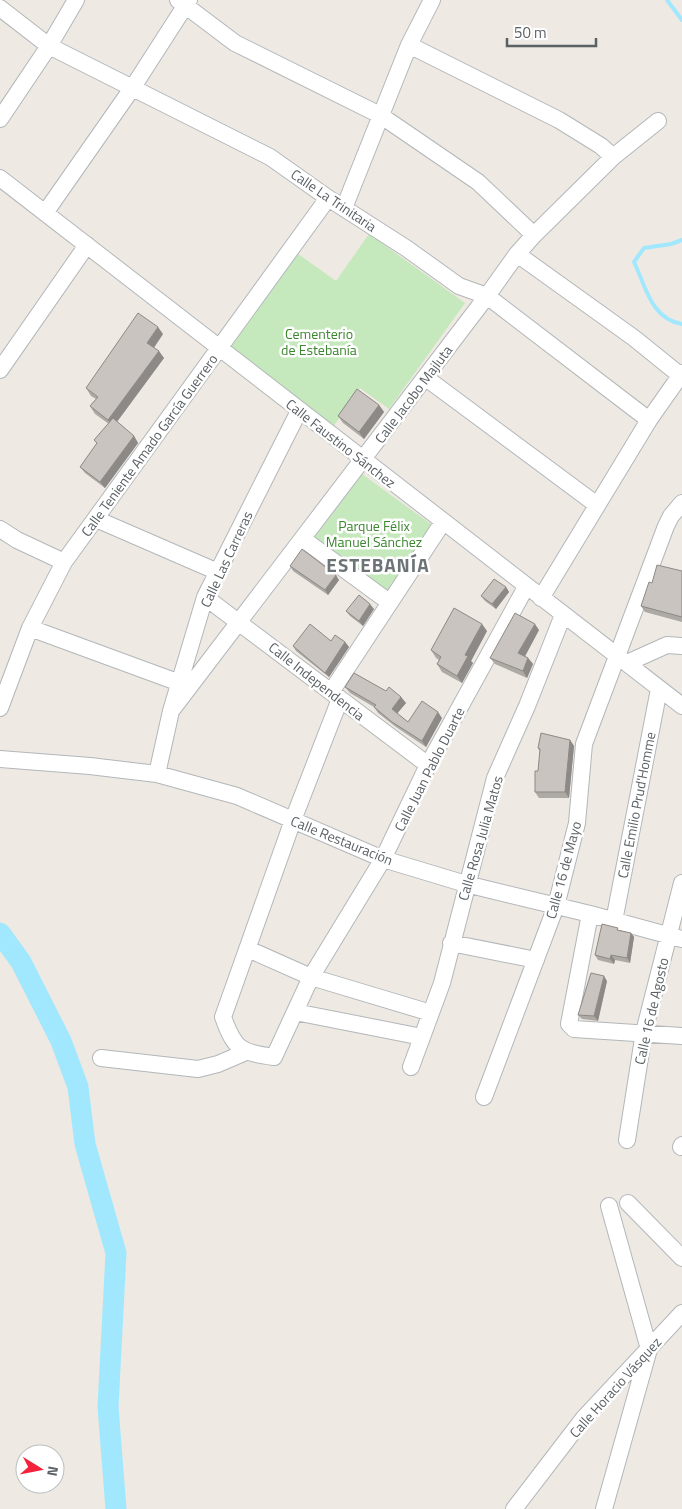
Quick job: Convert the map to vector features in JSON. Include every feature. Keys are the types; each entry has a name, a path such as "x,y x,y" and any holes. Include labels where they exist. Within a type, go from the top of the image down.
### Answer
{"street":[{"path":"0,119 49,46 76,0"},
{"path":"344,208 409,45 432,0"},
{"path":"45,213 133,87 184,2 235,43 380,115 478,182 534,235"},
{"name":"Calle La Trinitaria","path":"0,8 49,46 270,157 328,198 406,248 459,286 487,296 649,420"},
{"path":"409,45 559,120 601,146 613,157"},
{"name":"Calle Jacobo Majluta","path":"158,774 171,711 185,684 240,622 426,378 517,254 613,157 658,121"},
{"name":"Calle Faustino Sánchez","path":"0,178 682,706"},
{"name":"Calle Teniente Amado García Guerrero","path":"0,708 30,628 64,562 328,198"},
{"path":"2,364 86,245"},
{"path":"517,254 681,374 649,420 541,598"},
{"path":"426,378 597,504"},
{"name":"Calle Las Carreras","path":"185,684 205,597 300,411"},
{"name":"Calle 16 de Mayo","path":"484,1097 556,906 577,823 584,744 622,660 666,526 682,502"},
{"path":"96,518 218,572"},
{"path":"101,1058 198,1069 246,1052 231,1038 223,1017 336,696 389,602 443,522"},
{"path":"0,529 17,540 64,562"},
{"path":"303,539 389,602"},
{"name":"Calle Juan Pablo Duarte","path":"246,1052 274,1056 312,976 383,859 428,766 526,587"},
{"name":"Calle Independencia","path":"205,597 428,766"},
{"name":"Calle Rosa Julia Matos","path":"411,1067 442,983 466,884 495,778 527,706 563,615"},
{"path":"30,628 185,684"},
{"path":"622,660 667,645 682,646"},
{"name":"Calle Emilio Prud'Homme","path":"614,921 658,689"},
{"name":"Calle Restauración","path":"0,759 90,766 158,774 237,796 383,859 466,884 590,914 675,938"},
{"name":"Calle 16 de Agosto","path":"627,1140 644,1032 675,938 682,883"},
{"path":"590,914 569,1024 574,1029 644,1032 682,1036"},
{"path":"451,943 536,960"},
{"path":"248,949 312,976 431,1012"},
{"path":"295,1012 422,1037"},
{"path":"628,1203 682,1258"},
{"path":"604,1509 649,1349 609,1206"},
{"name":"Calle Horacio Vásquez","path":"514,1509 583,1419 682,1314"}],"green space":[{"name":"Cementerio de Estebanía","path":"369,234 465,303 389,409 360,388 333,427 224,348 294,251 336,281"},
{"name":"Parque Félix Manuel Sánchez","path":"362,474 432,525 387,593 314,538"}],"building":[{"path":"138,313 158,327 147,343 159,351 108,420 90,406 98,397 86,388"},
{"path":"357,389 379,405 359,432 338,416"},
{"path":"113,418 134,436 100,482 80,467 97,443 94,440"},
{"path":"302,549 336,575 325,590 290,566"},
{"path":"657,565 682,571 682,617 641,606 649,582 652,583"},
{"path":"494,579 506,587 492,604 481,596"},
{"path":"359,595 370,604 359,621 346,611"},
{"path":"454,608 482,624 465,655 468,656 457,676 437,664 441,657 431,650"},
{"path":"515,613 535,624 518,653 528,658 523,671 490,658"},
{"path":"310,624 331,641 335,635 345,642 325,673 293,646"},
{"path":"354,673 386,691 389,687 401,697 392,709 408,722 422,701 438,712 422,741 392,722 374,707 376,705 345,687"},
{"path":"541,733 570,740 565,792 535,792 535,771 538,771 540,749 538,748"},
{"path":"602,924 631,933 627,958 611,955 610,959 595,955"},
{"path":"591,973 604,976 594,1016 578,1015"}],"waterway":[{"path":"667,0 682,20"},
{"path":"682,240 671,244 644,248 634,262 656,309 663,316 682,324"},
{"path":"0,933 21,962 61,1041 78,1087 85,1144 116,1253 108,1407 116,1509"}],"district":[{"name":"ESTEBANÍA","path":"378,564"}]}
